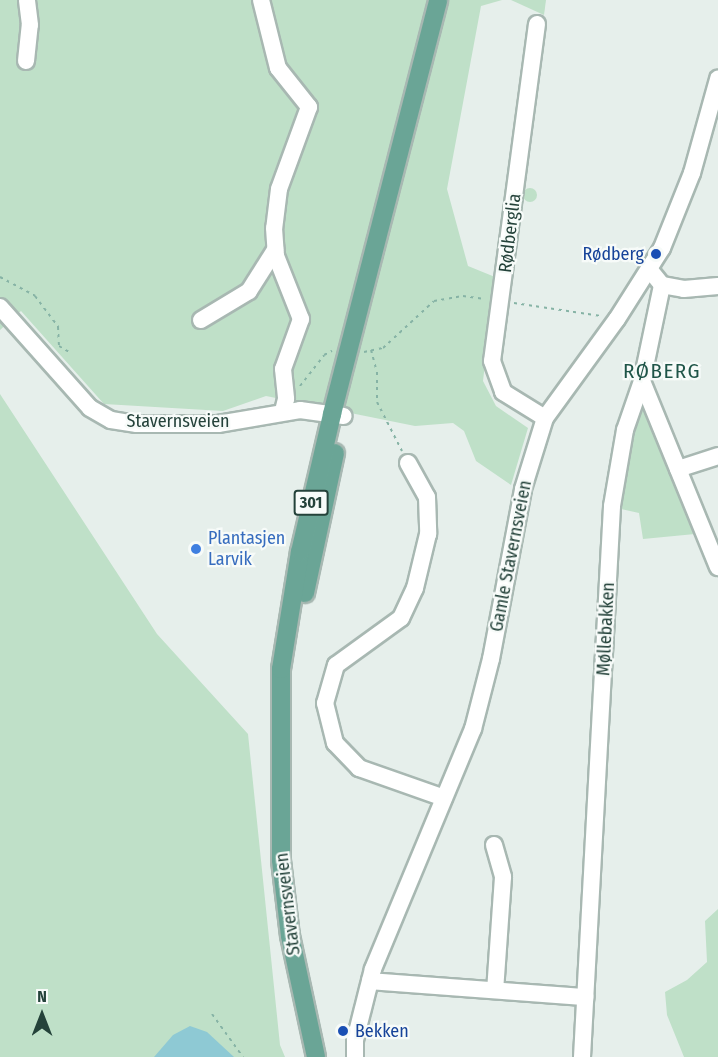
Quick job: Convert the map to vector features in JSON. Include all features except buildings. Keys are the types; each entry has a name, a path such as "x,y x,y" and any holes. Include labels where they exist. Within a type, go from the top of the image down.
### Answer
{"main road":[{"name":"Stavernsveien","path":"316,1057 287,913 279,808 281,669 287,621 338,415 364,296 438,0"}],"street":[{"path":"26,61 30,25 27,0"},
{"path":"261,0 278,68 309,107 279,189 275,250 301,313 283,369 284,405"},
{"name":"Rødberglia","path":"537,24 492,361 504,392 545,418"},
{"name":"Gamle Stavernsveien","path":"355,1057 355,1040 370,981 473,729 491,659 523,489 545,418 650,270 692,173 718,79"},
{"path":"201,320 249,291 275,250"},
{"path":"650,270 662,285 684,290 718,286"},
{"name":"Møllebakken","path":"582,1057 612,506 625,430 642,381 662,285"},
{"name":"Stavernsveien","path":"0,307 90,408 111,420 137,424 218,424 284,405 338,415"},
{"path":"642,381 718,567"},
{"path":"678,469 718,456"},
{"path":"408,463 427,497 428,534 415,588 401,618 336,665 325,703 334,743 359,768 444,798"},
{"path":"494,845 503,877 495,990"},
{"path":"370,981 585,997"}],"path":[{"path":"0,278 35,297 58,327 59,346 69,352"},
{"path":"284,405 324,355 339,347"},
{"path":"371,350 377,372 377,402 408,463"},
{"path":"212,1014 243,1057"}],"green space":[{"path":"0,0 502,0 481,6 447,189 468,266 495,277 483,381 496,406 528,428 511,485 476,461 464,431 453,423 415,426 266,396 223,411 104,404 21,311 0,330"},
{"path":"511,0 546,0 544,15"},
{"path":"527,188 533,188 537,195 533,202 527,202 523,198 523,192"},
{"path":"0,394 157,634 248,734 280,1045 285,1057 0,1057"},
{"path":"638,407 647,413 695,534 643,539 639,513 621,509 621,484"},
{"path":"718,909 718,1057 684,1057 667,1015 665,992 687,980 707,962 705,921"}],"water":[{"path":"190,1026 207,1032 234,1057 154,1057 173,1035"}],"place":[{"name":"Rødberg","path":"656,254"},
{"name":"Plantasjen Larvik","path":"196,549"},
{"name":"Bekken","path":"343,1031"}],"district":[{"name":"RØBERG","path":"662,371"}]}
